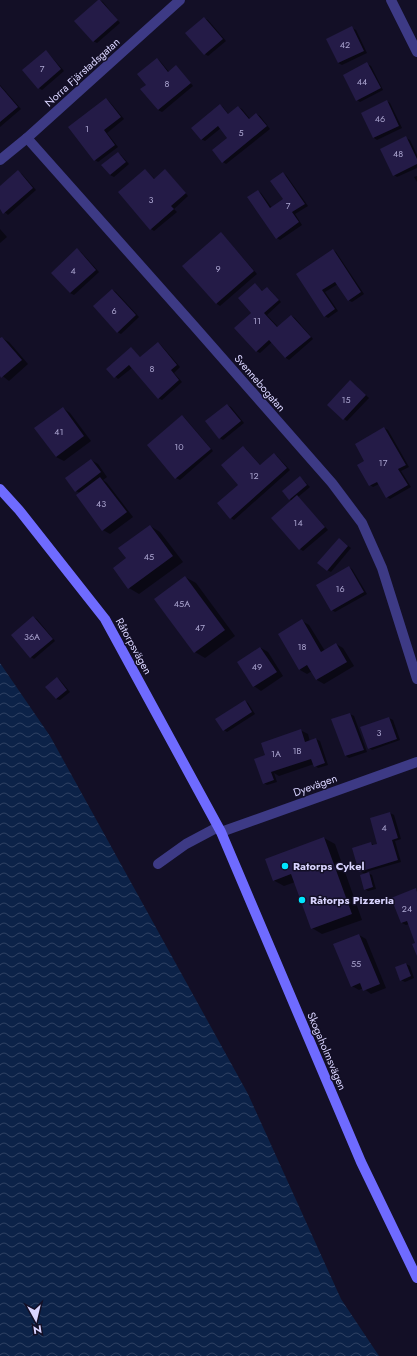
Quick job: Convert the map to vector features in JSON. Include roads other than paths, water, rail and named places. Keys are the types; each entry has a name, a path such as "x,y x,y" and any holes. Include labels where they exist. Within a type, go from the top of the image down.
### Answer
{"street":[{"name":"Norra Fjärstadsgatan","path":"0,160 27,138 180,0"},
{"path":"391,0 417,52"},
{"name":"Svennebogatan","path":"27,138 195,326 332,483 362,522 382,568 417,679"},
{"name":"Råtorpsvägen","path":"0,489 19,510 105,619 219,829"},
{"name":"Dyevägen","path":"158,864 186,844 219,829 417,762"},
{"name":"Skogaholmsvägen","path":"219,829 361,1162 417,1278"}],"water":[{"path":"0,663 50,736 248,1094 341,1299 379,1356 0,1356"}],"place":[{"name":"Ratorps Cykel","path":"285,866"},
{"name":"Råtorps Pizzeria","path":"302,900"}]}
